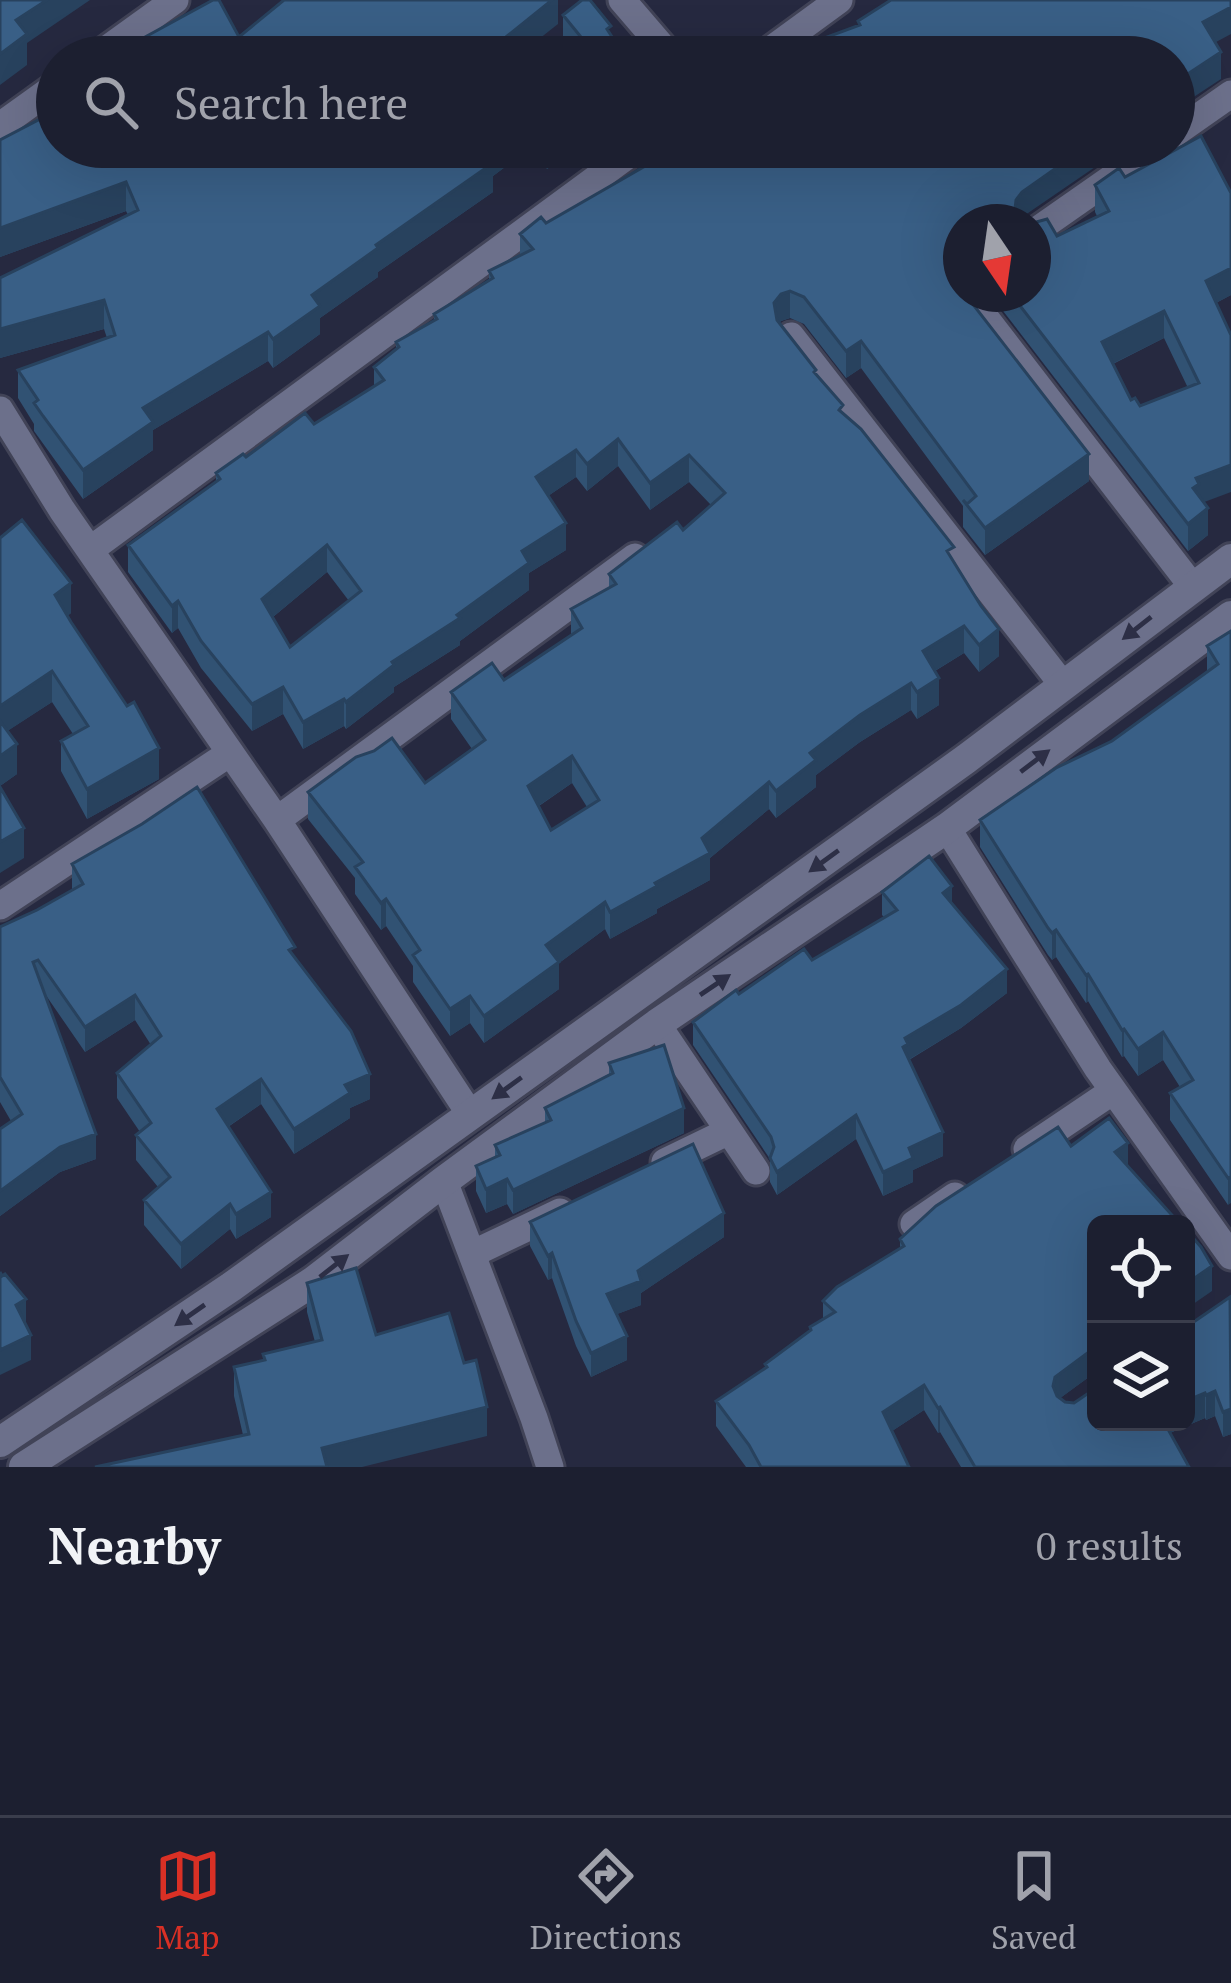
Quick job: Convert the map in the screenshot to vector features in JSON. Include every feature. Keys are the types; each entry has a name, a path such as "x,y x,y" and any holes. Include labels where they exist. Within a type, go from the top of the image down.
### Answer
{"street":[{"path":"125,36 175,0"},
{"path":"622,0 653,36"},
{"path":"790,36 839,0"},
{"path":"1195,119 1231,94"},
{"path":"0,127 36,100"},
{"path":"90,550 610,168"},
{"path":"1051,220 1126,168"},
{"path":"982,312 1192,586"},
{"path":"791,336 1064,685"},
{"path":"0,410 62,510 277,820 470,1114"},
{"path":"277,820 663,537"},
{"path":"0,1442 231,1287 966,759 1231,559"},
{"path":"25,1467 314,1281 657,1024 947,828 1231,616"},
{"path":"0,906 230,753"},
{"path":"947,828 1113,1091 1231,1256"},
{"path":"657,1024 756,1171"},
{"path":"1013,1157 1113,1091"},
{"path":"644,1172 729,1131"},
{"path":"444,1181 550,1467"},
{"path":"914,1224 974,1184"},
{"path":"472,1254 579,1203"}],"building":[{"path":"0,0 47,0 16,20 27,34 0,54"},
{"path":"219,0 238,36 147,36"},
{"path":"284,0 552,0 507,36 240,36"},
{"path":"582,0 590,0 611,26 607,29 612,36 580,36 563,15"},
{"path":"891,0 1231,0 1231,7 1203,22 1221,52 1195,69 1195,36 830,36 860,25 858,21"},
{"path":"36,121 36,168 486,168 312,295 320,306 273,339 268,332 143,408 153,422 83,470 34,403 38,400 18,370 115,335 104,300 0,329 0,278 138,210 126,182 0,228 0,140"},
{"path":"1201,136 1231,193 1231,268 1206,281 1231,335 1231,465 1196,478 1199,484 1193,488 1208,508 1188,524 1025,312 1051,312 1051,226 1057,236 1109,211 1095,185 1119,168 1125,177 1142,168 1195,168 1195,139","holes":["1164,311 1199,383 1140,406 1135,398 1131,400 1102,342"]},
{"path":"642,168 1056,168 1022,192 1016,204 943,204 943,312 979,312 1089,454 985,528 963,500 967,504 976,496 861,341 846,351 804,297 790,291 781,294 774,303 777,320 843,405 839,410 861,429 954,547 947,551 999,629 979,645 964,626 923,651 939,678 917,692 911,683 860,715 810,753 816,760 776,791 769,782 702,838 710,853 610,912 605,902 546,945 559,962 484,1016 470,996 450,1009 413,955 420,950 386,899 381,903 355,867 363,862 308,792 392,738 425,783 485,740 451,692 492,663 504,680 582,628 571,609 616,584 609,574 677,522 683,530 725,493 689,455 650,483 618,439 587,464 576,450 536,477 566,523 522,551 529,563 457,615 460,618 392,662 346,702 303,722 283,687 252,704 201,641 178,601 172,606 128,545 220,479 216,473 305,413 314,424 384,380 374,367 399,347 396,342 493,278 489,271 533,249 520,234 541,217 546,223","holes":["327,545 361,591 290,647 262,599","572,756 599,800 551,830 528,786"]},
{"path":"22,520 71,583 55,595 71,622 127,706 134,702 159,748 87,789 61,741 88,726 52,671 0,706 0,538"},
{"path":"1231,631 1228,1178 1170,1093 1193,1080 1163,1032 1138,1049 1056,930 1052,933 1048,928 980,820 1056,768 1112,741 1218,664 1207,646"},
{"path":"0,721 17,744 0,756"},
{"path":"0,787 24,828 0,842"},
{"path":"197,787 295,947 289,950 351,1031 370,1074 345,1085 350,1093 294,1129 261,1079 217,1109 271,1192 236,1214 230,1204 181,1244 144,1200 170,1177 136,1135 151,1123 117,1073 161,1036 135,995 85,1027 38,960 33,962 96,1134 60,1147 0,1191 0,1129 22,1114 0,1077 0,927 83,884 72,864"},
{"path":"929,856 952,886 943,893 1007,969 961,1005 905,1038 908,1044 903,1047 943,1132 909,1148 913,1158 883,1172 856,1115 777,1172 770,1158 771,1137 693,1022 804,949 812,960 897,910 882,892"},
{"path":"664,1045 684,1108 513,1190 507,1179 486,1189 476,1166 500,1155 495,1145 551,1120 545,1108 613,1073 609,1063"},
{"path":"1109,1118 1128,1143 1115,1152 1172,1215 1087,1215 1087,1353 1055,1377 1053,1386 1065,1402 1074,1403 1087,1394 1087,1431 1169,1431 1189,1467 975,1467 924,1385 883,1412 909,1467 761,1467 716,1401 835,1312 823,1301 837,1287 904,1246 900,1239 936,1206 1058,1127 1071,1146"},
{"path":"693,1144 724,1213 638,1271 641,1281 607,1294 627,1336 591,1353 552,1253 548,1256 530,1222"},
{"path":"1195,1240 1201,1247 1212,1266 1195,1278"},
{"path":"356,1268 376,1335 449,1313 464,1363 476,1360 487,1407 322,1448 327,1467 95,1467 249,1434 234,1367 265,1360 263,1354 322,1340 307,1283"},
{"path":"0,1272 26,1299 16,1305 31,1335 0,1350"},
{"path":"1230,1297 1231,1409 1223,1412 1215,1391 1195,1397 1195,1321"}]}
